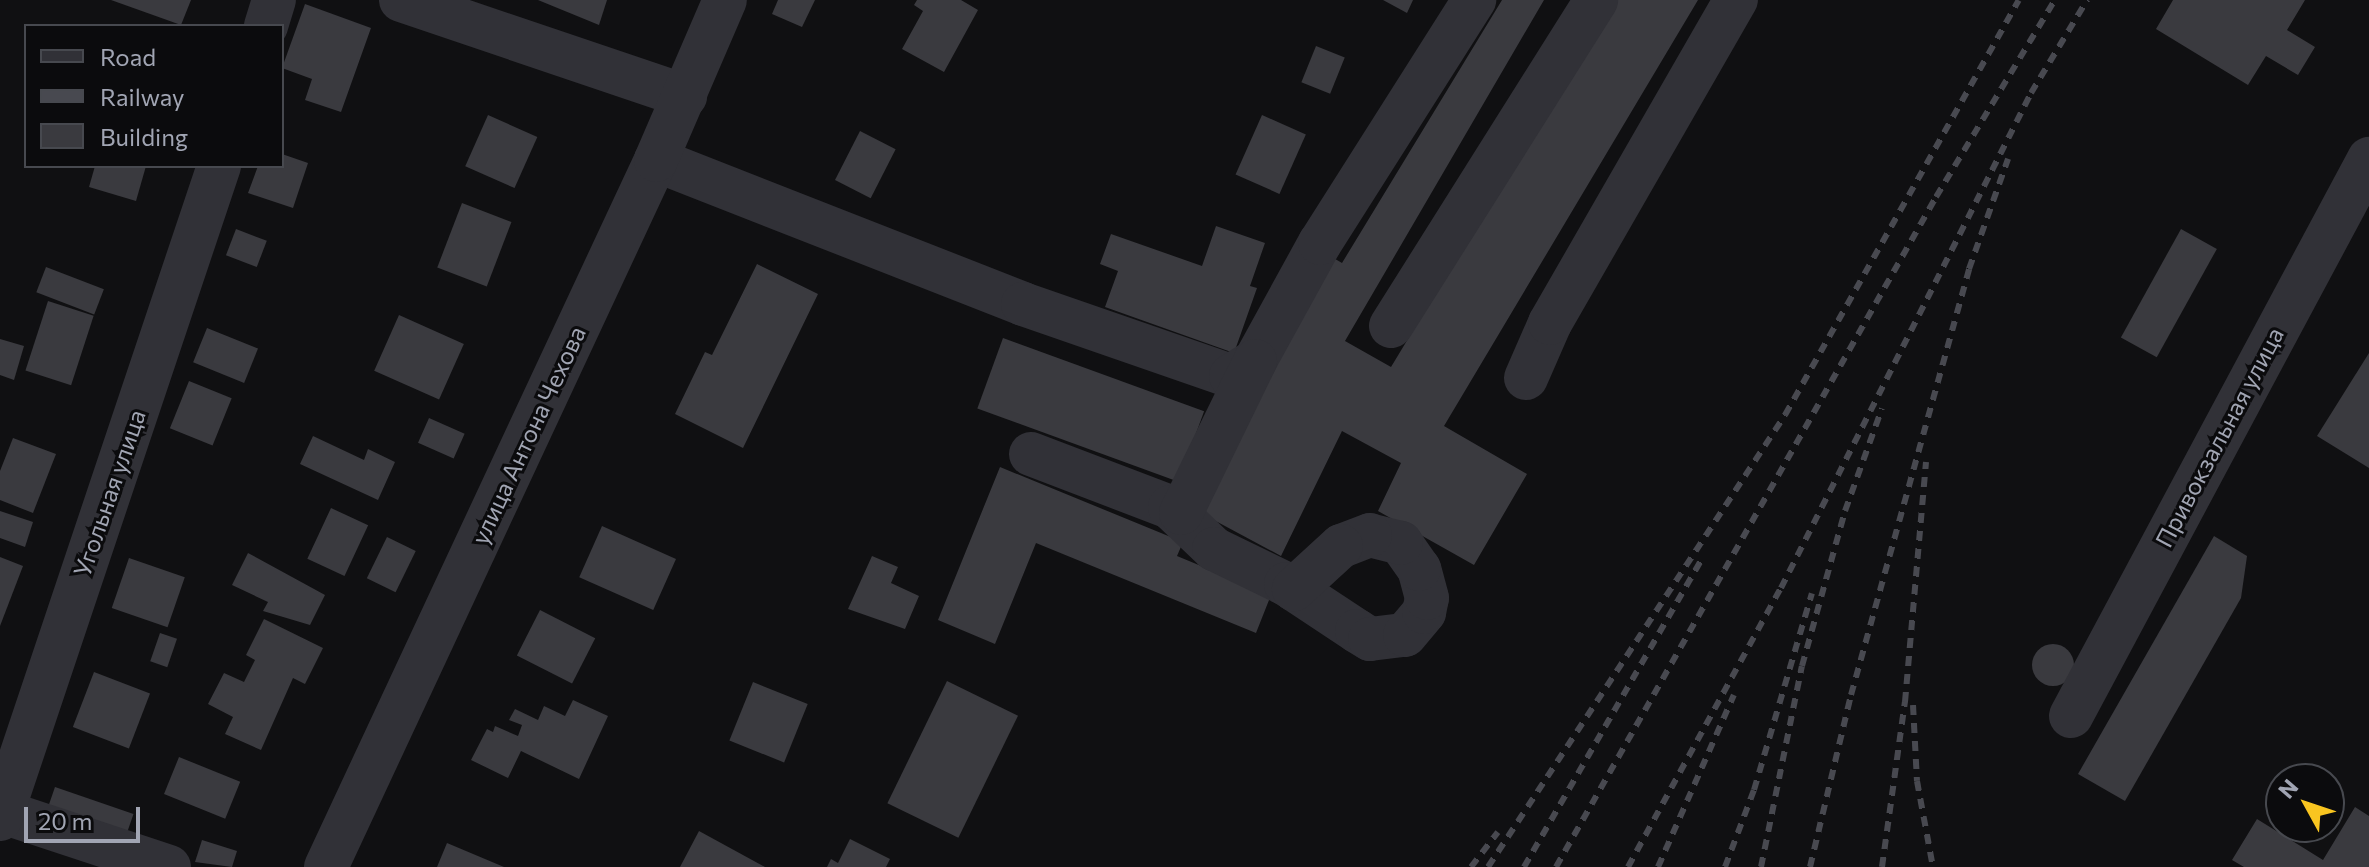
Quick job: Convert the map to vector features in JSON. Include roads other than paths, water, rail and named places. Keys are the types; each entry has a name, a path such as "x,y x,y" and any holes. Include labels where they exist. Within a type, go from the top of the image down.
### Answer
{"street":[{"path":"267,24 274,0"},
{"path":"401,0 685,96"},
{"name":"улица Антона Чехова","path":"326,867 656,160 725,0"},
{"path":"1181,513 1255,361 1320,243 1474,0"},
{"path":"1391,326 1596,0"},
{"path":"1526,378 1550,323 1736,0"},
{"name":"Привокзальная улица","path":"2071,716 2355,214 2369,159"},
{"path":"656,160 1023,304 1211,371 1240,374 1255,361"},
{"name":"Угольная улица","path":"1,814 218,168"},
{"path":"1031,454 1181,513 1214,549 1294,589"},
{"path":"1,814 169,867"}],"railway":[{"path":"1488,867 1785,415 2019,0"},
{"path":"1556,867 1936,197 2055,0"},
{"path":"1628,867 1781,588 2031,93 2087,0"},
{"path":"1810,867 1851,695 1969,269 2008,159"},
{"path":"1761,867 1802,666 1845,511 1882,408"},
{"path":"1882,867 1905,702 1926,462"},
{"path":"1524,867 1702,559"},
{"path":"1725,867 1754,790 1812,593"},
{"path":"1658,867 1734,695"},
{"path":"1913,705 1917,781 1933,867"},
{"path":"1471,867 1498,832"}]}
